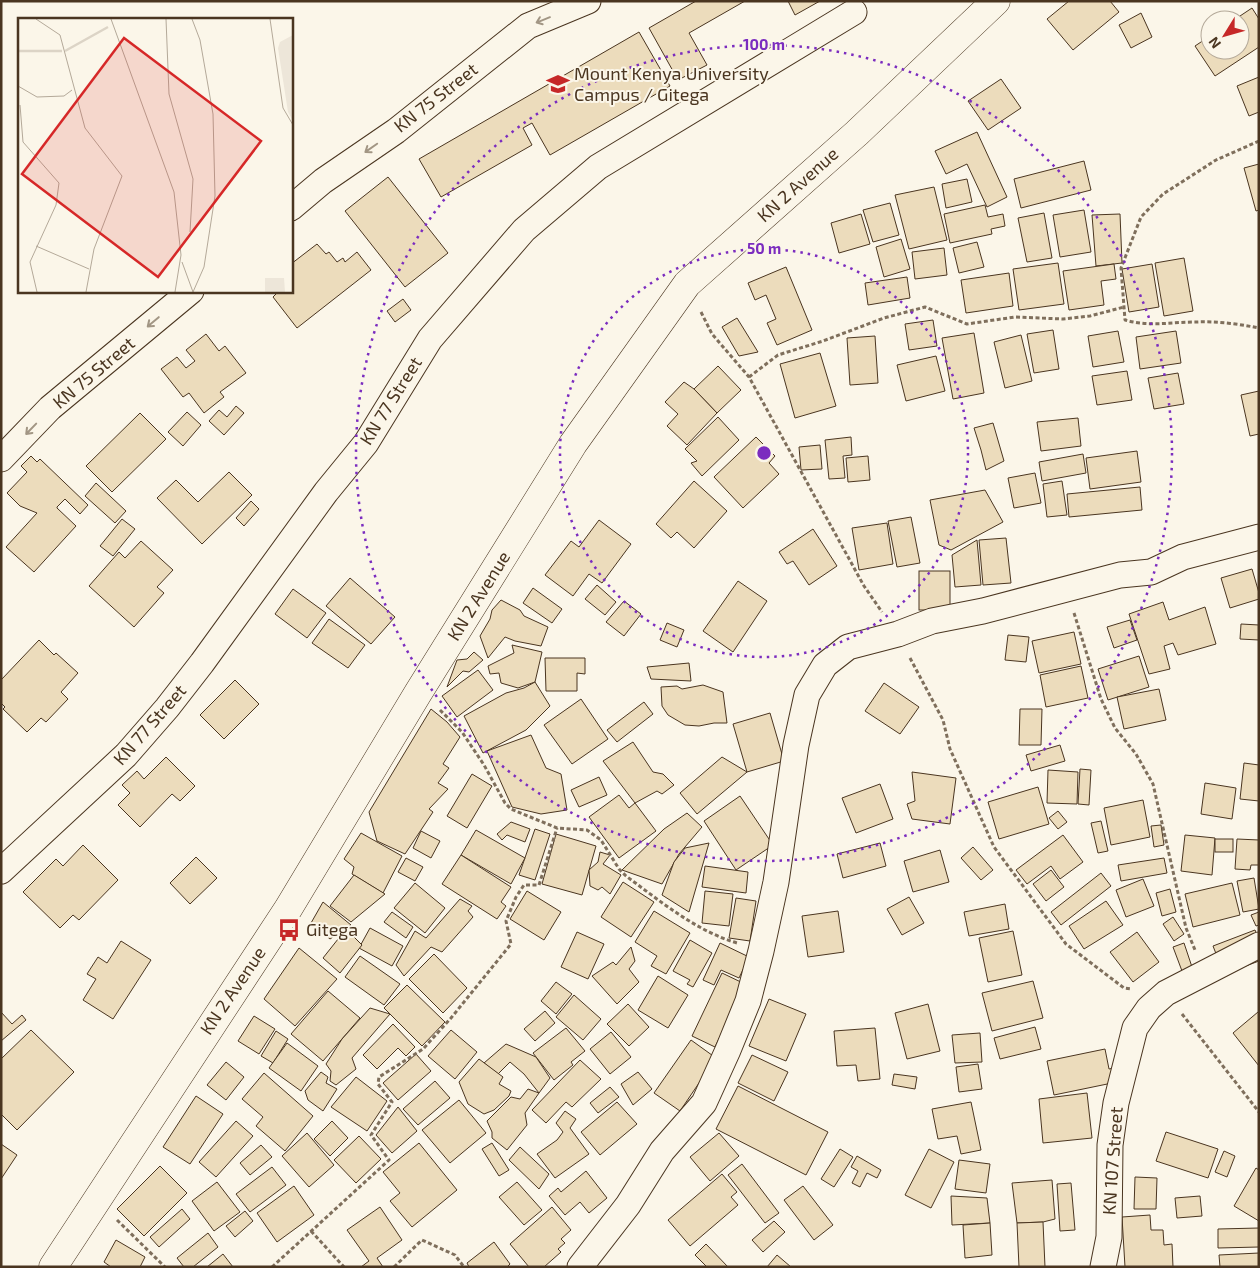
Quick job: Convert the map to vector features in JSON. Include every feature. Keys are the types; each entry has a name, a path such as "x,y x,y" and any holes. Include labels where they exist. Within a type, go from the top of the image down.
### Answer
{"main road":[{"name":"KN 2 Avenue","path":"53,1267 288,909 418,694 573,444 687,284 857,133 996,1"}],"street":[{"name":"KN 75 Street","path":"292,207 323,181 396,131 528,26 588,1"},
{"name":"KN 77 Street","path":"1,871 126,756 167,708 208,656 326,492 366,443 430,339 524,230 598,167 854,12"},
{"name":"KN 75 Street","path":"1,459 50,408 190,292"},
{"path":"580,1267 628,1205 662,1151 704,1103 748,1001 776,882 796,745 807,695 826,665 848,646 898,634 932,621 983,611 1120,575 1151,572 1183,557 1259,537"},
{"name":"KN 107 Street","path":"1103,1267 1108,1237 1110,1145 1116,1103 1135,1028 1149,1008 1166,993 1259,945"}],"path":[{"path":"1259,141 1216,160 1163,194 1141,217 1121,268 1125,320 1136,324 1198,322 1259,328"},
{"path":"749,377 778,355 823,341 884,318 925,307 967,324 1015,317 1063,319 1090,316 1124,307"},
{"path":"712,334 749,377 864,586 898,634 943,720 950,749 994,847 1066,944 1124,988 1166,993 1259,1112"},
{"path":"1067,588 1101,700 1116,728 1136,754 1153,784 1186,928 1205,974"},
{"path":"418,694 443,712 462,732 484,765 505,803 511,809 557,828 587,830 601,840 619,869 626,876 683,917 721,938 761,950"},
{"path":"272,1267 388,1160 371,1135 392,1102 378,1084 379,1077 423,1049 452,1018 511,944 506,921 516,897 524,885 539,885 557,828"},
{"path":"96,1200 165,1267"},
{"path":"311,1231 344,1267"},
{"path":"394,1267 422,1240 455,1255 464,1267"}],"building":[{"path":"696,1 745,1 689,33 707,65 678,80 649,28"},
{"path":"788,1 820,1 795,15"},
{"path":"1069,1 1110,1 1119,12 1073,50 1047,19"},
{"path":"1252,8 1259,19 1259,47 1250,53 1250,10"},
{"path":"1141,13 1152,37 1131,48 1119,25"},
{"path":"639,32 670,86 550,155 532,123 523,128 532,145 441,197 419,159"},
{"path":"1200,43 1200,54 1195,46"},
{"path":"1204,60 1239,60 1215,76"},
{"path":"1259,77 1259,112 1249,116 1237,86"},
{"path":"1001,79 1021,108 988,130 968,101"},
{"path":"977,132 1007,197 987,207 967,164 946,174 935,151"},
{"path":"1084,161 1091,190 1021,208 1014,179"},
{"path":"1259,164 1259,210 1256,211 1244,168"},
{"path":"388,177 448,253 405,287 345,211"},
{"path":"967,179 972,202 946,208 942,184"},
{"path":"934,187 947,240 909,249 895,195"},
{"path":"890,203 899,235 873,242 863,210"},
{"path":"985,205 988,217 1003,214 1005,226 991,229 992,234 950,243 944,214"},
{"path":"1084,210 1091,252 1060,257 1053,215"},
{"path":"1044,213 1052,258 1027,262 1018,218"},
{"path":"861,214 870,244 839,253 831,223"},
{"path":"1120,214 1122,263 1096,266 1092,215"},
{"path":"901,239 910,269 884,277 876,247"},
{"path":"977,242 984,267 959,273 953,248"},
{"path":"317,244 326,254 329,252 337,262 343,258 345,262 357,252 371,270 297,328 273,297 278,292 292,292 292,263"},
{"path":"944,248 947,275 915,279 912,252"},
{"path":"1184,258 1193,311 1164,316 1155,263"},
{"path":"1058,263 1064,304 1019,310 1013,269"},
{"path":"1114,264 1116,279 1101,281 1104,305 1069,310 1063,271"},
{"path":"1152,264 1159,307 1129,312 1122,269"},
{"path":"786,267 812,330 777,345 767,323 776,319 766,295 755,300 748,283"},
{"path":"1009,273 1013,306 966,313 961,280"},
{"path":"907,277 910,298 868,305 865,283"},
{"path":"403,299 411,310 395,322 387,311"},
{"path":"737,318 758,352 739,356 722,327"},
{"path":"933,320 937,346 909,350 905,324"},
{"path":"1053,330 1059,369 1034,373 1027,334"},
{"path":"1118,331 1124,362 1093,367 1088,336"},
{"path":"1176,331 1181,363 1140,369 1136,337"},
{"path":"974,333 984,393 953,399 942,338"},
{"path":"206,334 219,351 225,346 246,373 220,392 224,397 204,413 189,393 183,397 161,369 177,357 186,368 195,361 186,350"},
{"path":"1021,335 1032,381 1005,388 994,342"},
{"path":"875,336 878,383 850,385 847,338"},
{"path":"820,353 836,406 795,418 780,364"},
{"path":"936,356 945,391 906,401 897,365"},
{"path":"718,366 741,390 717,413 694,389"},
{"path":"1127,371 1132,400 1097,405 1092,376"},
{"path":"1178,373 1184,404 1154,409 1148,378"},
{"path":"684,382 694,389 717,413 687,445 667,426 678,414 665,402"},
{"path":"1259,391 1259,434 1250,436 1241,395"},
{"path":"236,406 244,413 224,435 209,421 219,410 227,417"},
{"path":"187,412 201,425 183,446 168,432"},
{"path":"140,413 166,439 112,492 86,466"},
{"path":"718,417 739,440 702,476 691,463 697,461 685,449"},
{"path":"1078,418 1081,446 1041,451 1037,422"},
{"path":"993,423 1004,461 986,470 974,428"},
{"path":"756,437 775,456 769,463 779,474 743,508 714,477"},
{"path":"851,437 852,455 843,456 845,478 829,479 825,440"},
{"path":"820,445 822,469 801,470 799,447"},
{"path":"1137,451 1141,482 1090,489 1086,458"},
{"path":"1083,454 1086,473 1042,481 1039,462"},
{"path":"31,456 37,462 40,459 88,505 80,514 65,499 57,507 76,526 34,572 6,547 37,513 20,506 7,493 27,472 21,466"},
{"path":"868,456 870,480 848,482 846,458"},
{"path":"229,472 252,495 202,544 157,498 176,480 198,502"},
{"path":"1035,473 1041,503 1014,508 1008,478"},
{"path":"694,481 727,511 694,548 677,532 671,538 656,524"},
{"path":"1062,481 1067,515 1047,517 1043,484"},
{"path":"96,483 126,511 115,523 85,496"},
{"path":"1140,487 1142,510 1069,517 1067,494"},
{"path":"985,490 1003,522 951,550 939,545 930,500"},
{"path":"251,501 259,509 244,526 236,518"},
{"path":"911,517 920,563 897,567 888,521"},
{"path":"122,519 135,529 113,556 100,546"},
{"path":"599,520 631,544 602,583 589,574 573,596 545,575 571,541 579,547"},
{"path":"887,523 893,564 859,570 852,528"},
{"path":"813,529 837,566 809,585 793,561 787,564 779,552"},
{"path":"1006,538 1011,583 983,585 979,540"},
{"path":"977,540 981,585 955,587 952,555"},
{"path":"141,541 173,570 157,587 164,593 134,627 89,586 119,552 125,558"},
{"path":"1252,569 1259,599 1230,608 1221,578"},
{"path":"919,571 950,571 950,610 919,610"},
{"path":"350,578 395,617 371,644 326,606"},
{"path":"738,581 767,601 733,652 703,631"},
{"path":"597,585 616,602 605,615 585,599"},
{"path":"533,588 562,609 552,623 523,603"},
{"path":"293,589 326,613 307,638 275,614"},
{"path":"501,600 520,610 524,616 548,627 541,646 505,637 488,658 480,636 490,619 492,610"},
{"path":"624,601 641,614 624,636 606,622"},
{"path":"1163,602 1169,620 1205,607 1216,644 1178,655 1173,643 1164,646 1170,669 1149,674 1129,614"},
{"path":"329,619 365,645 348,668 312,643"},
{"path":"1130,620 1137,640 1114,648 1107,627"},
{"path":"667,623 684,630 677,647 660,640"},
{"path":"1241,624 1259,625 1259,640 1240,639"},
{"path":"1074,632 1081,664 1039,673 1032,641"},
{"path":"1008,635 1029,637 1026,662 1005,660"},
{"path":"39,640 54,655 56,653 78,673 61,692 68,699 46,722 41,718 27,732 3,709 5,707 1,703 1,680"},
{"path":"512,645 542,652 535,682 518,688 501,683 499,673 490,674 488,666 514,653"},
{"path":"474,652 483,660 469,672 463,671 447,687 457,660 467,659"},
{"path":"1139,656 1149,687 1108,700 1098,669"},
{"path":"545,658 585,658 585,674 577,673 577,691 546,691"},
{"path":"689,663 691,681 651,679 647,667"},
{"path":"1081,666 1088,698 1046,707 1040,675"},
{"path":"478,670 493,690 457,717 442,696"},
{"path":"235,680 259,704 224,739 200,715"},
{"path":"535,682 550,706 526,730 483,753 464,716 506,693 524,688"},
{"path":"884,683 919,707 900,734 865,711"},
{"path":"703,685 723,692 727,723 699,726 685,725 668,715 662,706 661,687 677,686 682,689"},
{"path":"1159,689 1166,720 1124,729 1117,697"},
{"path":"581,699 608,739 572,764 544,725"},
{"path":"644,702 653,714 617,742 607,730"},
{"path":"431,709 447,722 460,737 443,764 449,768 438,783 448,789 429,809 433,812 405,854 377,841 369,812"},
{"path":"1020,709 1042,709 1041,745 1019,745"},
{"path":"770,713 784,761 747,772 733,724"},
{"path":"531,735 546,768 561,774 567,810 541,814 512,807 487,751"},
{"path":"633,742 653,772 663,774 674,785 662,794 657,791 635,803 603,761"},
{"path":"1060,745 1065,761 1031,771 1026,755"},
{"path":"166,757 195,786 180,801 172,794 140,827 118,805 130,793 122,785 137,771 144,779"},
{"path":"722,757 747,772 697,814 680,793"},
{"path":"1244,763 1259,765 1259,801 1240,799"},
{"path":"1080,769 1091,770 1089,805 1078,804"},
{"path":"1048,770 1078,772 1077,804 1047,803"},
{"path":"912,772 956,778 950,824 912,819 907,804 915,801"},
{"path":"472,774 492,786 467,828 447,816"},
{"path":"599,777 607,795 579,807 571,790"},
{"path":"1205,783 1236,788 1232,819 1201,814"},
{"path":"880,784 893,819 856,833 842,798"},
{"path":"1038,787 1049,824 999,839 988,802"},
{"path":"619,795 629,808 635,803 656,831 619,858 589,817"},
{"path":"740,796 773,845 736,870 704,821"},
{"path":"1143,800 1150,837 1111,845 1104,808"},
{"path":"1058,811 1067,822 1058,829 1049,818"},
{"path":"687,813 702,827 679,854 662,884 622,870 664,829"},
{"path":"1101,821 1108,851 1098,853 1091,823"},
{"path":"511,822 530,829 525,842 507,835 502,840 497,834"},
{"path":"1161,825 1164,845 1154,847 1151,826"},
{"path":"535,829 550,834 535,880 519,875"},
{"path":"476,830 525,858 511,884 461,855"},
{"path":"421,831 440,841 431,858 413,848"},
{"path":"361,833 402,856 383,893 352,874 354,867 344,859"},
{"path":"556,834 596,846 582,895 542,884"},
{"path":"1063,835 1083,862 1060,879 1051,866 1027,884 1016,870"},
{"path":"1185,835 1215,838 1212,875 1181,871"},
{"path":"1215,839 1233,839 1233,852 1215,852"},
{"path":"1237,839 1259,840 1259,865 1251,865 1250,870 1235,869"},
{"path":"709,843 689,912 662,895 674,862 685,848"},
{"path":"880,843 886,866 843,878 837,854"},
{"path":"83,845 118,880 79,920 73,915 60,928 23,892 56,859 63,866"},
{"path":"973,847 993,870 981,880 961,858"},
{"path":"940,850 949,882 913,892 904,861"},
{"path":"600,852 610,855 603,864 621,875 610,894 602,887 598,890 590,886 589,870 598,862"},
{"path":"461,855 511,887 501,902 506,906 497,919 442,884"},
{"path":"196,857 217,878 190,904 170,883"},
{"path":"406,858 423,867 415,881 398,872"},
{"path":"1164,858 1167,873 1121,881 1118,865"},
{"path":"705,866 748,872 746,893 702,887"},
{"path":"1051,870 1064,887 1046,901 1033,884"},
{"path":"1101,873 1111,886 1061,925 1051,912"},
{"path":"354,875 385,894 351,922 330,906"},
{"path":"1254,878 1259,909 1243,912 1237,881"},
{"path":"1143,879 1154,906 1126,917 1116,890"},
{"path":"623,882 654,902 631,937 601,917"},
{"path":"415,883 445,908 425,933 394,908"},
{"path":"1232,883 1240,915 1193,927 1185,894"},
{"path":"1170,889 1176,912 1162,916 1156,893"},
{"path":"527,891 561,912 544,940 510,919"},
{"path":"705,891 733,894 729,926 702,923"},
{"path":"909,897 924,923 902,935 887,909"},
{"path":"736,898 756,901 750,941 729,938"},
{"path":"460,899 472,906 468,911 473,917 442,952 431,947 404,976 396,965 415,931 426,938"},
{"path":"1106,901 1123,925 1084,949 1069,926"},
{"path":"323,902 351,925 330,939 311,923"},
{"path":"1005,904 1009,929 969,936 964,912"},
{"path":"654,911 690,933 666,974 651,966 657,956 635,942"},
{"path":"838,911 844,952 808,957 802,916"},
{"path":"392,912 413,927 406,938 384,922"},
{"path":"1259,912 1259,925 1256,926 1251,915"},
{"path":"1173,917 1184,934 1174,941 1163,924"},
{"path":"370,928 403,946 392,966 359,948"},
{"path":"346,929 362,945 340,973 323,958"},
{"path":"1255,930 1259,939 1259,961 1224,974 1213,946"},
{"path":"1013,931 1022,975 988,982 979,938"},
{"path":"577,932 604,944 588,979 561,967"},
{"path":"1137,932 1159,962 1133,982 1110,952"},
{"path":"690,940 712,953 693,987 687,984 690,980 673,971"},
{"path":"121,941 151,960 113,1019 83,1000 96,979 87,974 98,957 107,963"},
{"path":"720,943 749,957 739,978 721,970 714,985 703,980"},
{"path":"1184,943 1192,967 1182,971 1173,947"},
{"path":"631,947 635,961 629,969 639,982 617,1004 592,976 613,962 616,965"},
{"path":"299,948 337,979 295,1026 264,999"},
{"path":"434,954 467,988 443,1013 409,979"},
{"path":"360,956 400,984 384,1005 345,977"},
{"path":"722,973 745,984 715,1047 692,1036"},
{"path":"658,976 688,995 668,1028 638,1010"},
{"path":"1033,981 1043,1018 992,1031 982,993"},
{"path":"556,982 572,994 556,1014 541,1001"},
{"path":"407,985 445,1022 422,1046 384,1008"},
{"path":"328,991 360,1018 323,1061 291,1034"},
{"path":"574,995 601,1019 583,1040 556,1017"},
{"path":"769,999 806,1014 786,1061 749,1046"},
{"path":"628,1004 649,1027 629,1046 607,1024"},
{"path":"928,1004 940,1051 907,1059 895,1013"},
{"path":"370,1008 390,1014 352,1058 356,1069 336,1085 330,1081 331,1071 326,1064 342,1039"},
{"path":"545,1011 555,1023 535,1041 524,1029"},
{"path":"1,1012 12,1024 22,1015 26,1020 1,1041"},
{"path":"1259,1013 1259,1066 1233,1033"},
{"path":"254,1016 275,1029 259,1054 238,1041"},
{"path":"393,1024 415,1047 406,1056 398,1048 377,1069 363,1055"},
{"path":"1035,1027 1041,1049 1000,1059 994,1038"},
{"path":"566,1028 585,1051 571,1062 573,1065 554,1080 533,1053"},
{"path":"875,1028 880,1079 858,1081 856,1065 837,1066 834,1031"},
{"path":"31,1030 74,1072 17,1130 1,1114 1,1059"},
{"path":"451,1030 477,1052 455,1079 428,1056"},
{"path":"276,1031 288,1039 273,1063 261,1056"},
{"path":"611,1032 631,1057 610,1074 590,1049"},
{"path":"980,1033 982,1062 955,1063 952,1035"},
{"path":"691,1040 716,1058 680,1111 654,1093"},
{"path":"287,1043 318,1066 301,1091 269,1068"},
{"path":"506,1044 536,1057 550,1078 539,1093 524,1074 510,1062 498,1074 484,1063"},
{"path":"1105,1049 1109,1069 1114,1068 1117,1082 1054,1095 1047,1061"},
{"path":"416,1054 431,1071 398,1100 383,1083"},
{"path":"752,1055 788,1072 774,1101 738,1083"},
{"path":"479,1059 503,1077 499,1084 511,1091 509,1096 494,1110 484,1114 468,1104 459,1082"},
{"path":"580,1060 601,1079 572,1107 566,1102 546,1123 532,1110"},
{"path":"226,1062 244,1077 226,1100 207,1085"},
{"path":"978,1064 982,1089 959,1092 956,1067"},
{"path":"321,1072 328,1077 326,1083 337,1089 323,1111 308,1100 305,1091"},
{"path":"638,1072 652,1089 633,1105 621,1084"},
{"path":"264,1073 313,1116 285,1151 256,1126 263,1117 242,1099"},
{"path":"894,1074 917,1077 915,1089 892,1085"},
{"path":"356,1077 387,1101 367,1131 331,1107"},
{"path":"435,1081 450,1098 418,1125 403,1109"},
{"path":"738,1086 828,1132 806,1175 716,1129"},
{"path":"610,1087 619,1097 598,1113 590,1103"},
{"path":"528,1089 539,1093 525,1113 527,1125 507,1150 492,1138 492,1132 487,1121 511,1097 520,1099"},
{"path":"1087,1093 1092,1138 1043,1143 1039,1099"},
{"path":"196,1096 223,1114 190,1164 163,1147"},
{"path":"459,1100 486,1133 450,1163 422,1130"},
{"path":"617,1102 637,1124 600,1155 581,1132"},
{"path":"971,1102 981,1150 961,1154 957,1136 938,1139 932,1109"},
{"path":"398,1107 417,1131 392,1153 376,1135"},
{"path":"565,1111 576,1119 570,1128 589,1154 555,1178 537,1154 557,1140 563,1132 556,1123"},
{"path":"236,1121 253,1136 216,1177 199,1162"},
{"path":"332,1121 348,1138 330,1156 314,1139"},
{"path":"1166,1132 1218,1149 1208,1178 1156,1161"},
{"path":"307,1133 334,1165 309,1187 282,1156"},
{"path":"719,1133 739,1156 710,1181 690,1157"},
{"path":"359,1136 381,1159 356,1183 334,1160"},
{"path":"419,1143 457,1190 412,1227 390,1201 400,1193 383,1172"},
{"path":"492,1143 509,1170 499,1176 482,1149"},
{"path":"1,1144 17,1155 1,1179"},
{"path":"261,1145 272,1157 250,1175 240,1163"},
{"path":"520,1147 549,1174 539,1189 509,1160"},
{"path":"840,1149 853,1157 834,1187 821,1179"},
{"path":"929,1149 954,1162 931,1208 905,1195"},
{"path":"1224,1151 1235,1156 1227,1177 1215,1172"},
{"path":"857,1156 881,1170 877,1178 867,1173 860,1187 852,1183 858,1171 851,1167"},
{"path":"959,1160 990,1164 986,1193 955,1189"},
{"path":"742,1164 779,1213 765,1223 728,1175"},
{"path":"160,1166 187,1193 144,1236 117,1209"},
{"path":"272,1167 286,1185 250,1212 236,1194"},
{"path":"1256,1168 1259,1170 1259,1221 1234,1206"},
{"path":"586,1171 607,1198 589,1213 580,1202 565,1215 549,1196 558,1188 561,1192"},
{"path":"722,1174 737,1192 731,1197 738,1205 690,1246 668,1220"},
{"path":"1135,1177 1157,1178 1156,1209 1134,1209"},
{"path":"1052,1180 1055,1219 1043,1222 1017,1223 1012,1183"},
{"path":"217,1182 240,1212 214,1231 192,1201"},
{"path":"517,1182 542,1210 524,1225 499,1197"},
{"path":"1071,1183 1075,1230 1060,1231 1057,1184"},
{"path":"294,1186 314,1215 277,1242 257,1213"},
{"path":"803,1186 833,1225 814,1240 784,1200"},
{"path":"951,1196 987,1198 990,1223 952,1225"},
{"path":"1200,1196 1202,1216 1177,1218 1175,1198"},
{"path":"380,1207 402,1240 377,1258 383,1267 361,1267 369,1261 347,1230"},
{"path":"552,1207 571,1230 561,1239 565,1243 558,1249 561,1252 544,1267 529,1267 510,1244"},
{"path":"182,1209 190,1219 159,1247 150,1237"},
{"path":"245,1211 253,1221 235,1237 226,1226"},
{"path":"1150,1215 1151,1230 1163,1230 1164,1245 1172,1244 1173,1267 1125,1267 1122,1217"},
{"path":"774,1221 785,1232 763,1252 752,1240"},
{"path":"1043,1222 1045,1267 1019,1267 1017,1223"},
{"path":"990,1223 992,1255 965,1258 963,1225"},
{"path":"1259,1228 1259,1247 1218,1248 1218,1229"},
{"path":"208,1233 218,1247 193,1267 184,1267 177,1258"},
{"path":"116,1240 145,1257 140,1267 111,1267 104,1262"},
{"path":"494,1242 510,1264 507,1267 469,1267 467,1263"},
{"path":"706,1244 728,1267 707,1267 695,1255"},
{"path":"1259,1253 1259,1267 1220,1267 1219,1255"},
{"path":"223,1254 233,1267 207,1267"},
{"path":"777,1255 791,1267 767,1267"}],"place":[{"name":"Mount Kenya University Campus / Gitega","path":"558,84"},
{"name":"Gitega","path":"289,930"}]}
